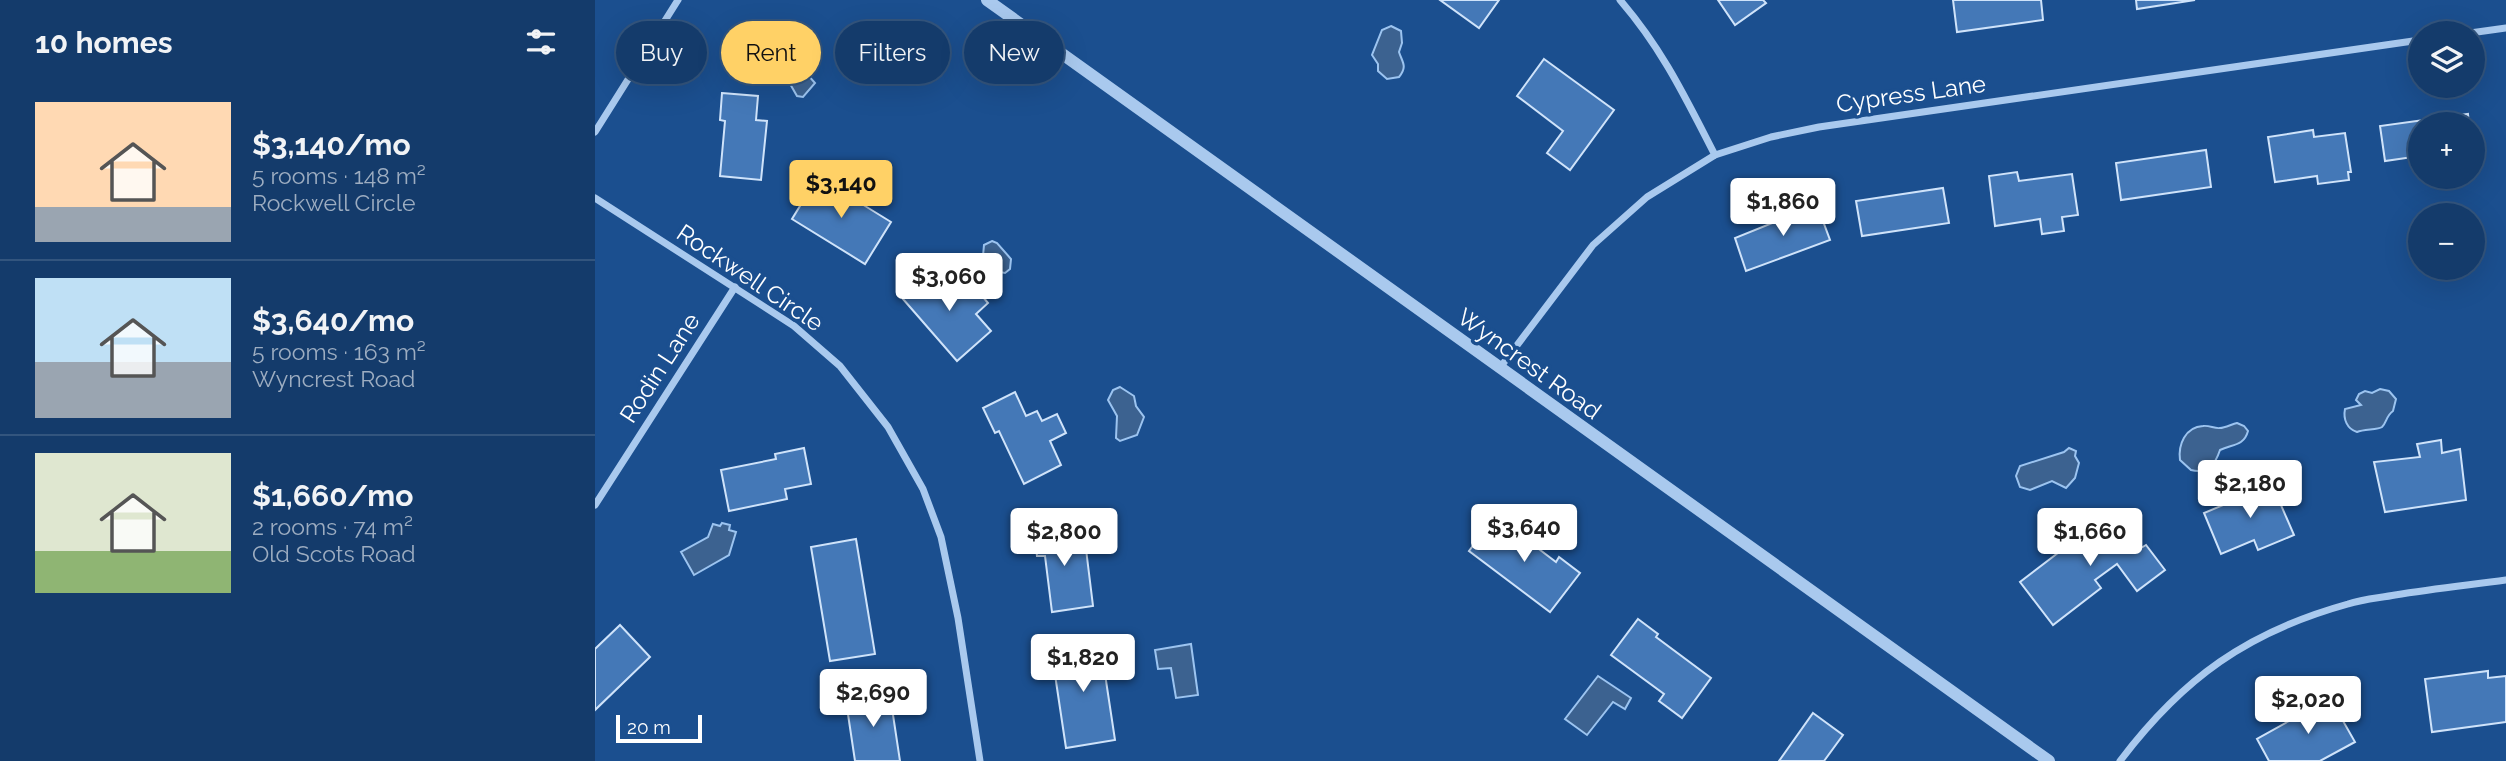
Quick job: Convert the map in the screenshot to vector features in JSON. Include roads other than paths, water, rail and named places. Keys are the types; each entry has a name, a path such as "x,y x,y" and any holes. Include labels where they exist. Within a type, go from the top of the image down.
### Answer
{"street":[{"path":"595,132 678,0"},
{"name":"Wyncrest Road","path":"987,0 2049,761"},
{"path":"1620,0 1646,31 1669,66 1715,155"},
{"path":"2485,31 2506,28"},
{"name":"Cypress Lane","path":"1499,369 1569,273 1600,238 1647,197 1715,155 1771,137 1819,127 2408,42"},
{"name":"Rockwell Circle","path":"595,198 794,326 840,366 888,427 911,464 941,537 949,568 980,761"},
{"name":"Rodin Lane","path":"595,505 736,287"},
{"path":"2120,761 2142,731 2188,685 2234,650 2260,636 2296,620 2350,603 2506,580"}],"water":[{"path":"1391,26 1401,31 1402,43 1399,52 1404,67 1399,77 1387,79 1378,71 1378,64 1372,55 1382,30"},
{"path":"790,84 814,84 803,97 797,96"},
{"path":"992,241 1011,259 1010,269 1005,273 995,271 983,256 984,245"},
{"path":"1120,387 1134,396 1136,406 1144,417 1137,435 1120,441 1116,438 1117,416 1108,400 1113,390"},
{"path":"2380,389 2389,391 2396,399 2393,411 2382,427 2357,432 2351,429 2347,423 2345,409 2361,405 2356,400 2359,394"},
{"path":"2237,423 2248,431 2246,436 2237,444 2220,450 2210,467 2202,471 2191,470 2180,460 2180,448 2187,433 2197,427 2222,428"},
{"path":"2069,448 2076,451 2075,456 2079,463 2075,478 2066,488 2052,481 2030,490 2020,487 2016,476 2020,466"},
{"path":"722,523 730,525 729,530 736,532 729,555 694,575 681,552 708,537 713,524 720,526"},
{"path":"1191,644 1198,695 1176,698 1171,668 1158,669 1155,650"},
{"path":"1598,676 1631,698 1625,709 1613,702 1587,735 1565,719"}]}
